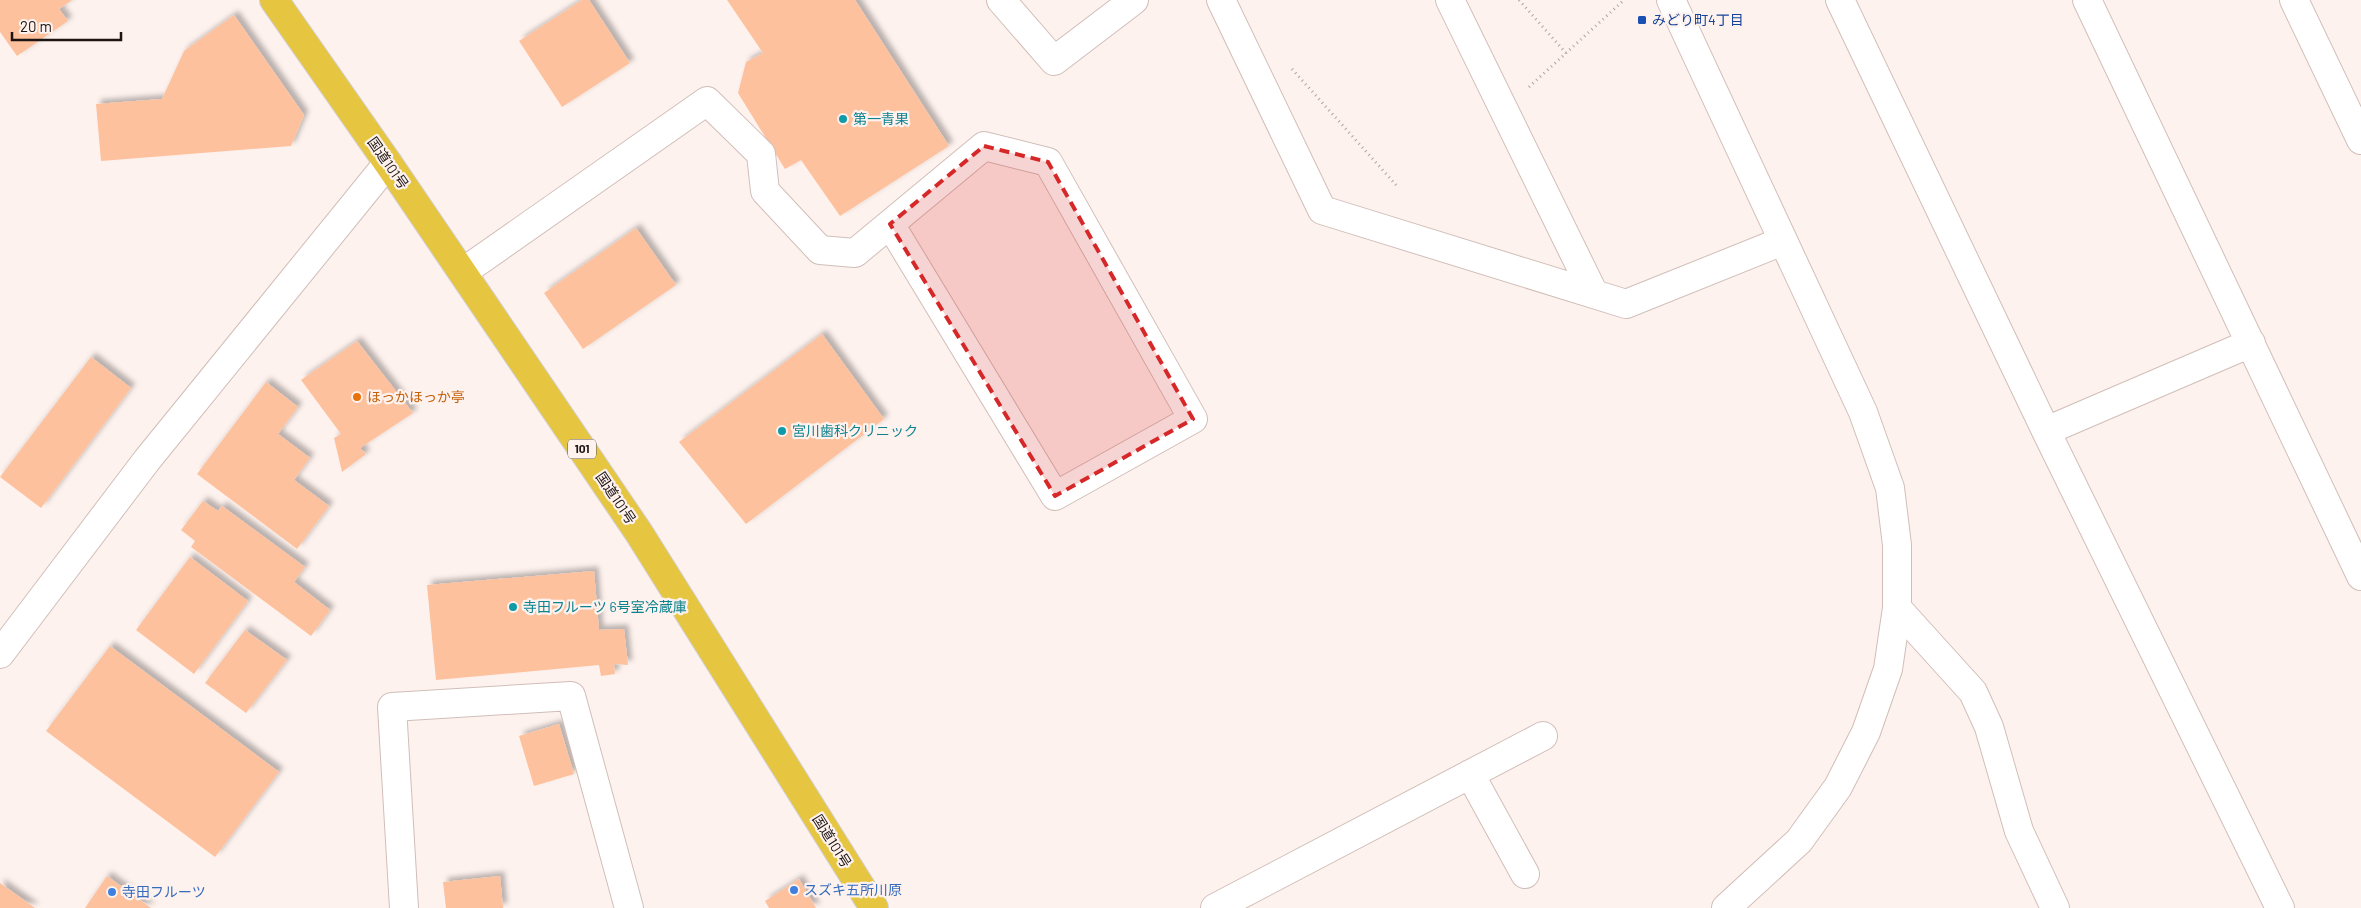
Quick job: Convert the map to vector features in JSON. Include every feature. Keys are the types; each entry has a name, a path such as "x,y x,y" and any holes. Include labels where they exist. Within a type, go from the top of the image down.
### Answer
{"highway":[{"name":"国道101号","path":"274,0 463,272 639,532 874,908"}],"street":[{"path":"1001,0 1054,61 1134,0"},
{"path":"1221,0 1322,210 1626,304 1783,241"},
{"path":"1450,0 1594,294"},
{"path":"1671,0 1863,412 1890,488 1897,545 1897,608 1888,669 1866,732 1838,787 1799,841 1726,908"},
{"path":"1840,0 2046,431 2280,908"},
{"path":"2086,0 2361,576"},
{"path":"2294,0 2361,140"},
{"path":"463,272 707,101 761,154 765,191 820,250 855,253 984,146 1048,162 1193,419 1055,496 890,224"},
{"path":"0,654 147,460 388,163"},
{"path":"2046,431 2251,343"},
{"path":"1897,608 1972,692 1989,727 2019,831 2055,908"},
{"path":"404,908 392,707 571,696 628,908"},
{"path":"1215,908 1543,736"},
{"path":"1470,774 1525,874"}],"path":[{"path":"1519,0 1566,53"},
{"path":"1528,88 1624,0"},
{"path":"1292,68 1397,186"}],"highlighted area":[{"path":"984,146 1048,162 1193,419 1055,496 890,224"}],"building":[{"path":"0,0 72,0 59,9 68,21 17,56 0,32"},
{"path":"582,0 589,0 630,63 562,107 519,41"},
{"name":"第一青果","path":"727,0 855,0 949,146 840,216 801,160 785,169 738,93 746,62 763,53"},
{"path":"234,15 304,115 291,146 101,161 96,104 162,99 184,51"},
{"path":"636,228 676,285 583,349 544,293"},
{"name":"宮川歯科クリニック","path":"822,334 884,419 746,524 679,442"},
{"name":"ほっかほっか亭","path":"357,341 413,413 360,448 366,454 342,472 334,438 341,434 301,380"},
{"path":"91,357 131,388 41,508 0,477"},
{"path":"266,382 298,407 278,434 310,458 294,480 329,506 297,549 197,474"},
{"path":"203,501 218,511 222,506 305,567 294,582 330,610 311,636 191,547 195,541 181,530"},
{"path":"190,557 248,601 194,674 136,630"},
{"name":"寺田フルーツ 6号室冷蔵庫","path":"594,571 599,630 624,629 628,665 614,664 615,674 601,676 599,665 436,680 427,585"},
{"path":"245,630 287,660 246,713 205,683"},
{"path":"110,646 279,772 215,857 46,731"},
{"path":"559,724 574,774 534,786 519,736"},
{"name":"寺田フルーツ","path":"107,876 151,908 85,908"},
{"path":"500,876 503,908 446,908 443,882"},
{"name":"スズキ五所川原","path":"799,879 816,908 769,908 765,901"},
{"path":"0,883 35,908 0,908"}],"place":[{"name":"みどり町4丁目","path":"1642,20"},
{"name":"第一青果","path":"843,119"},
{"name":"ほっかほっか亭","path":"357,397"},
{"name":"宮川歯科クリニック","path":"782,431"},
{"name":"寺田フルーツ 6号室冷蔵庫","path":"513,607"},
{"name":"スズキ五所川原","path":"794,890"},
{"name":"寺田フルーツ","path":"112,892"}]}
